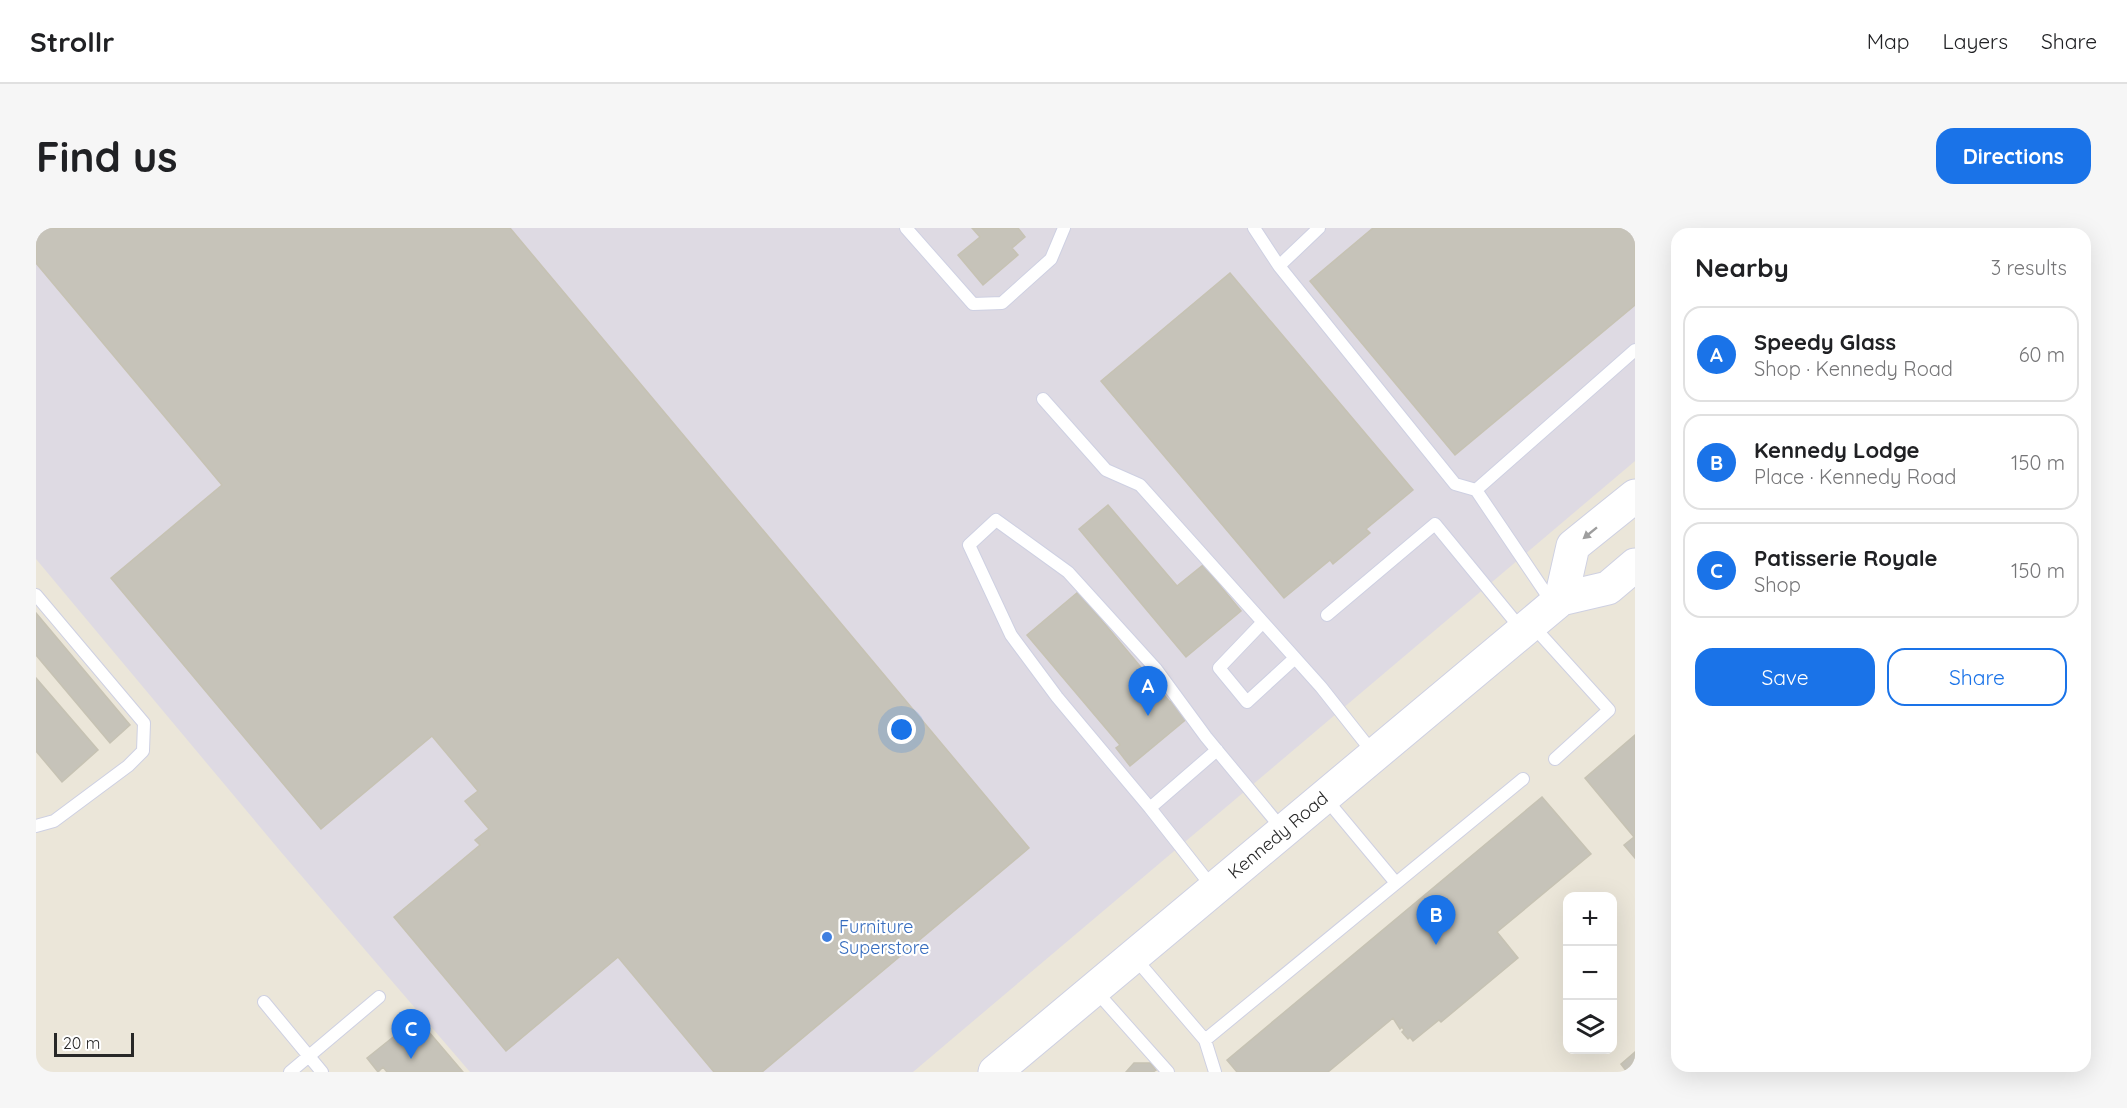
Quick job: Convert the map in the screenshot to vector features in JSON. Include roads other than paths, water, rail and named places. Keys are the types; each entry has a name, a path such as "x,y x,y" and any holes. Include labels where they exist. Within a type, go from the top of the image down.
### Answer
{"main road":[{"path":"1542,615 1573,546 1635,496"},
{"name":"Kennedy Road","path":"995,1072 1542,615 1608,588 1635,565"}],"lane":[{"path":"906,228 973,304 1002,303 1051,259 1064,228"},
{"path":"1254,228 1279,266 1455,484 1476,490 1542,615 1609,710 1556,759"},
{"path":"1279,266 1319,228"},
{"path":"1476,490 1635,350"},
{"path":"1043,399 1106,470 1140,484 1321,687 1374,755"},
{"path":"1213,889 1150,808 1057,697 1011,635 969,545 996,520 1068,572 1156,669 1217,750 1284,830"},
{"path":"1327,615 1435,524 1542,615"},
{"path":"36,595 144,723 143,752 128,766 54,821 36,826"},
{"path":"1263,622 1219,668 1247,702 1295,658"},
{"path":"1150,808 1217,750"},
{"path":"1204,1040 1523,778"},
{"path":"1324,797 1396,883"},
{"path":"1134,956 1204,1040 1215,1072"},
{"path":"1094,989 1168,1072"},
{"path":"290,1072 379,997"},
{"path":"264,1002 322,1072"}],"place":[{"name":"Speedy Glass","path":"1148,716"},
{"name":"Furniture Superstore","path":"827,937"},
{"name":"Kennedy Lodge","path":"1436,945"},
{"name":"Patisserie Royale","path":"411,1059"}]}
